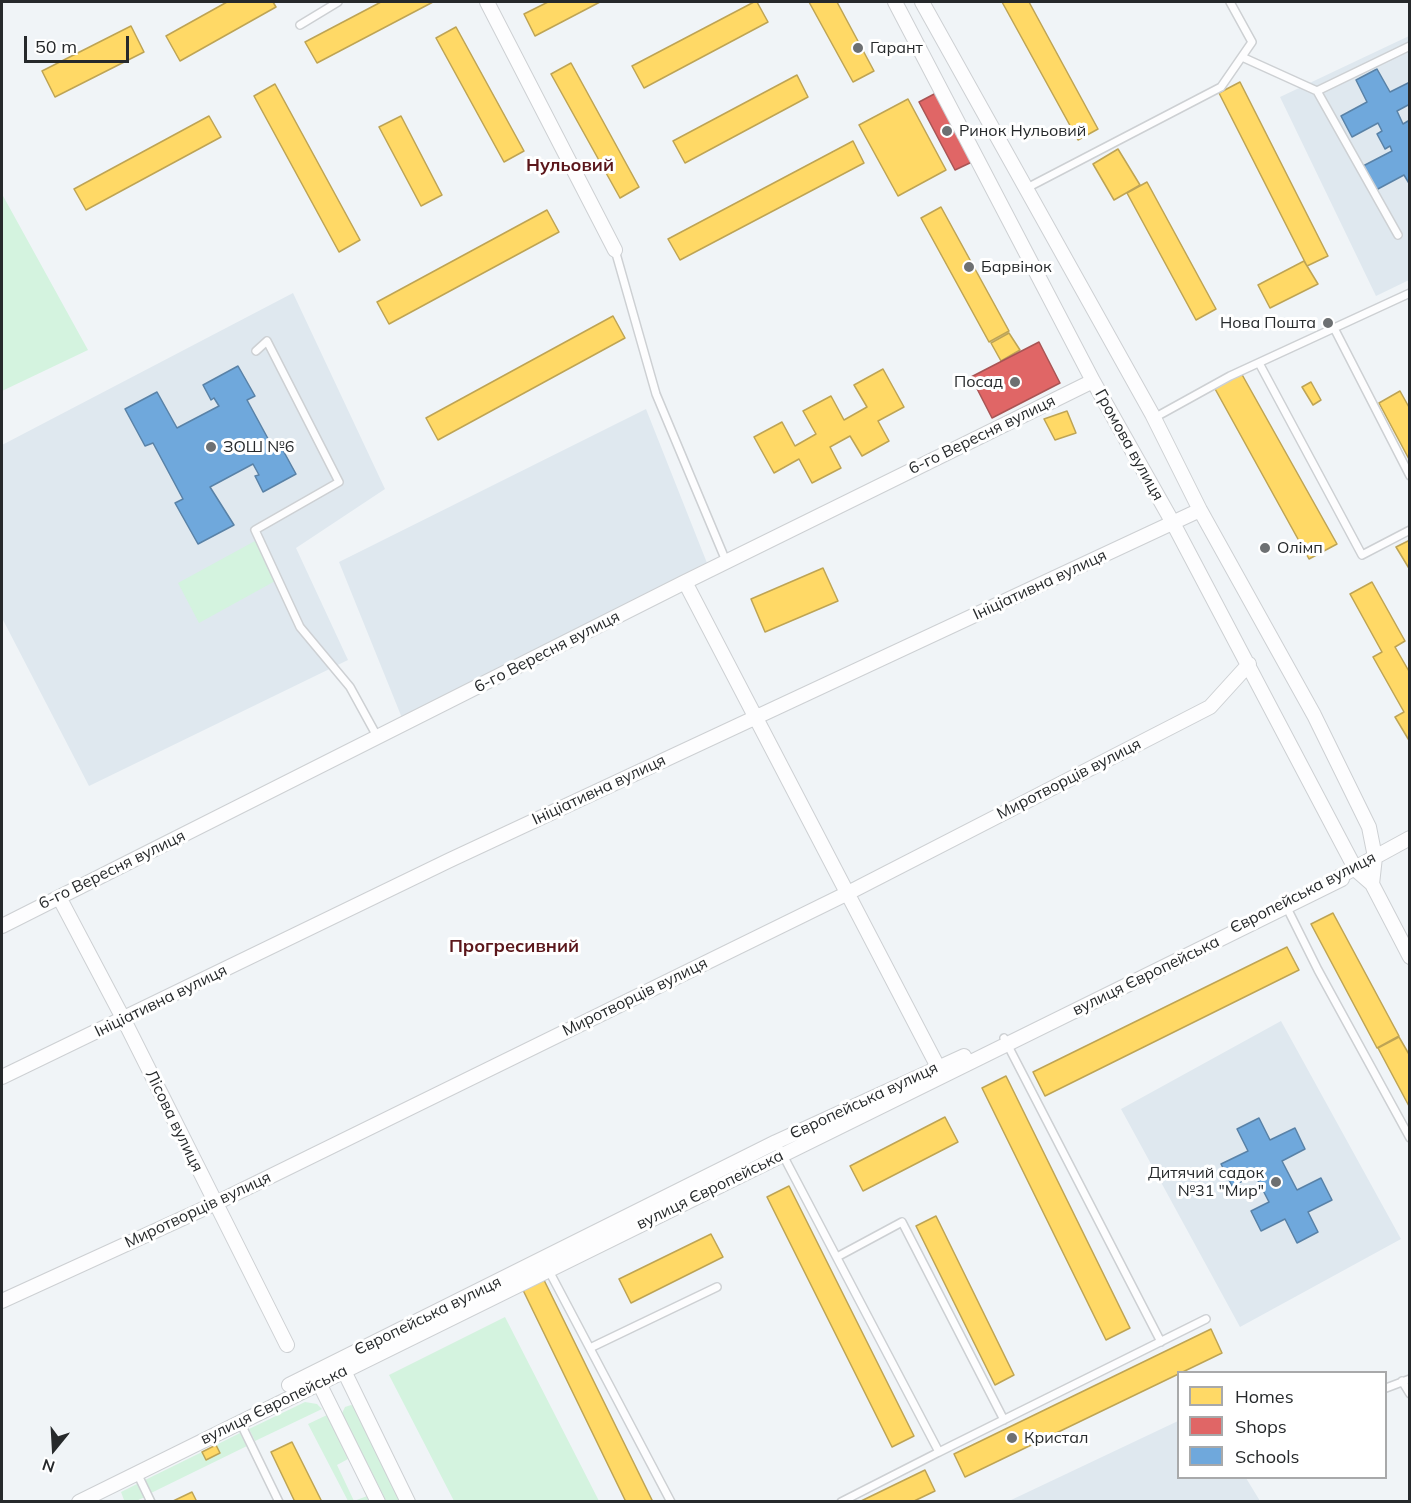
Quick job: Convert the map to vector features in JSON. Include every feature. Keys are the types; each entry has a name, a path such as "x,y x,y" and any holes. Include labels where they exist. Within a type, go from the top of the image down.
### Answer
{"street":[{"path":"487,2 615,250"},
{"name":"Громова вулиця","path":"895,2 1093,381 1173,523 1356,870 1372,884 1410,957"},
{"name":"Громова вулиця","path":"922,2 1154,418 1200,510 1319,725 1369,827 1375,857 1372,884"},
{"name":"6-го Вересня вулиця","path":"2,926 726,561 1093,381"},
{"name":"Ініціативна вулиця","path":"2,1077 124,1020 439,865 1200,510"},
{"path":"685,582 939,1067"},
{"name":"Миротворців вулиця","path":"2,1301 214,1204 848,893 1210,707 1248,664"},
{"name":"Європейська вулиця","path":"289,1385 776,1142 1004,1038 1356,870 1410,838"},
{"name":"вулиця Європейська","path":"79,1502 1342,879"},
{"name":"Лісова вулиця","path":"59,897 124,1020 287,1346"},
{"path":"344,1371 408,1502"},
{"path":"319,1383 378,1502"}],"lane":[{"path":"300,25 338,2"},
{"path":"1026,189 1221,87 1252,42 1230,2"},
{"path":"1317,91 1410,46"},
{"path":"1242,57 1317,91 1398,235"},
{"path":"615,250 656,394 726,561"},
{"path":"1154,418 1259,363 1410,293"},
{"path":"1334,328 1410,476"},
{"path":"256,351 267,341 339,482 255,530 300,627 350,687 378,738"},
{"path":"1259,363 1362,555 1410,530"},
{"path":"1285,903 1318,970 1410,1138"},
{"path":"1004,1038 1161,1342"},
{"path":"776,1142 939,1452"},
{"path":"837,1257 902,1222 1004,1420"},
{"path":"543,1259 671,1502"},
{"path":"590,1348 717,1287"},
{"path":"841,1502 1206,1319"},
{"path":"1387,1388 1406,1380 1410,1394"},
{"path":"240,1422 279,1502"},
{"path":"137,1473 152,1502"}],"shaded area":[{"path":"1409,36 1409,280 1376,296 1280,97"},
{"path":"293,293 385,489 296,548 348,660 89,786 2,618 2,445"},
{"path":"646,409 707,563 402,718 339,562"},
{"path":"1281,1021 1401,1239 1240,1327 1121,1109"},
{"path":"1177,1421 1177,1479 1247,1479 1260,1501 1009,1501"}],"green space":[{"path":"2,194 88,350 2,391"},
{"path":"255,541 277,580 199,623 178,583"},
{"path":"505,1317 599,1501 454,1501 389,1375"},
{"path":"305,1402 317,1404 322,1409 255,1441 249,1429"},
{"path":"354,1406 402,1501 386,1501 342,1413 345,1407"},
{"path":"327,1415 348,1459 337,1465 354,1501 348,1501 308,1424"},
{"path":"240,1433 247,1446 151,1493 145,1480 202,1452 206,1460 216,1445"},
{"path":"139,1483 145,1497 136,1501 121,1501 124,1500 121,1492"},
{"path":"367,1496 369,1501 354,1501"}],"building: Homes":[{"path":"227,2 273,2 276,7 180,61 166,36"},
{"path":"381,2 433,2 317,63 305,42"},
{"path":"548,2 600,2 535,36 524,14"},
{"path":"757,2 768,22 644,88 632,66"},
{"path":"809,2 837,2 874,71 853,82"},
{"path":"1002,2 1029,2 1098,129 1078,140"},
{"path":"131,26 144,52 55,97 42,71"},
{"path":"456,27 524,151 504,162 436,38"},
{"path":"571,63 639,187 620,198 551,74"},
{"path":"797,75 808,97 685,163 673,141"},
{"path":"1240,82 1328,256 1307,266 1219,93"},
{"path":"275,84 360,240 339,252 254,96"},
{"path":"908,99 946,170 898,196 859,125"},
{"path":"209,116 221,137 86,210 74,189"},
{"path":"401,116 442,195 421,206 379,127"},
{"path":"853,141 864,163 680,260 668,239"},
{"path":"1118,149 1140,185 1114,200 1093,164"},
{"path":"1147,182 1216,309 1196,320 1127,193"},
{"path":"941,207 1009,331 989,342 921,218"},
{"path":"547,210 559,232 389,324 377,302"},
{"path":"1304,261 1318,284 1270,308 1258,285"},
{"path":"613,316 625,338 438,440 426,418"},
{"path":"1009,333 1020,350 1001,361 991,343"},
{"path":"883,369 904,407 878,421 889,441 862,456 850,436 830,447 841,468 812,483 799,459 774,473 754,437 782,422 795,446 816,434 803,411 831,396 844,420 867,407 854,385"},
{"path":"1240,371 1337,544 1309,559 1214,387"},
{"path":"1311,382 1321,400 1313,405 1302,387"},
{"path":"1400,391 1410,409 1410,461 1379,403"},
{"path":"1067,411 1076,433 1055,440 1044,419"},
{"path":"1410,540 1410,570 1396,547"},
{"path":"823,568 838,601 765,632 751,599"},
{"path":"1372,582 1405,641 1395,647 1410,673 1410,742 1395,717 1404,712 1373,657 1382,652 1350,594"},
{"path":"1333,913 1399,1036 1377,1048 1311,924"},
{"path":"1287,947 1299,970 1045,1096 1033,1072"},
{"path":"1399,1037 1410,1056 1410,1108 1378,1048"},
{"path":"1006,1076 1130,1328 1106,1340 982,1088"},
{"path":"945,1117 958,1142 863,1191 850,1166"},
{"path":"789,1186 914,1436 892,1447 767,1197"},
{"path":"936,1216 1014,1375 995,1385 916,1226"},
{"path":"711,1234 723,1257 631,1303 619,1279"},
{"path":"542,1276 653,1502 626,1502 521,1286"},
{"path":"1211,1329 1222,1353 1185,1371 1177,1371 1177,1375 965,1477 954,1454"},
{"path":"292,1442 322,1502 295,1502 271,1452"},
{"path":"216,1445 220,1453 206,1460 202,1452"},
{"path":"925,1470 935,1491 912,1502 859,1502"},
{"path":"192,1492 197,1502 171,1502"}],"building: Shops":[{"name":"Ринок Нульовий","path":"938,92 974,161 955,170 919,102"},
{"path":"1039,342 1060,383 992,418 971,377"}],"building: Schools":[{"path":"1377,69 1390,92 1410,82 1410,104 1397,111 1403,124 1408,121 1410,124 1410,185 1404,175 1376,190 1363,166 1392,151 1390,146 1385,149 1377,134 1382,131 1378,123 1352,137 1341,116 1367,102 1356,80"},
{"path":"238,366 255,396 247,400 272,446 279,443 296,474 263,492 255,476 259,475 253,464 210,487 234,525 198,544 175,503 183,499 153,443 145,446 125,409 157,392 177,428 219,406 214,398 211,400 203,385"},
{"name":"Дитячий садок №31 \"Мир\"","path":"1259,1118 1270,1140 1295,1128 1305,1149 1282,1161 1297,1190 1321,1178 1332,1200 1308,1212 1318,1232 1297,1243 1285,1219 1261,1231 1251,1211 1269,1202 1255,1175 1232,1186 1221,1164 1248,1151 1237,1129"}],"place":[{"name":"Гарант","path":"858,48"},
{"name":"Ринок Нульовий","path":"947,131"},
{"name":"Барвінок","path":"969,267"},
{"name":"Нова Пошта","path":"1328,323"},
{"name":"Посад","path":"1015,382"},
{"name":"ЗОШ №6","path":"211,447"},
{"name":"Олімп","path":"1265,548"},
{"name":"Дитячий садок №31 \"Мир\"","path":"1276,1182"},
{"name":"Кристал","path":"1012,1438"}],"district":[{"name":"Нульовий","path":"570,166"},
{"name":"Прогресивний","path":"514,947"}]}
